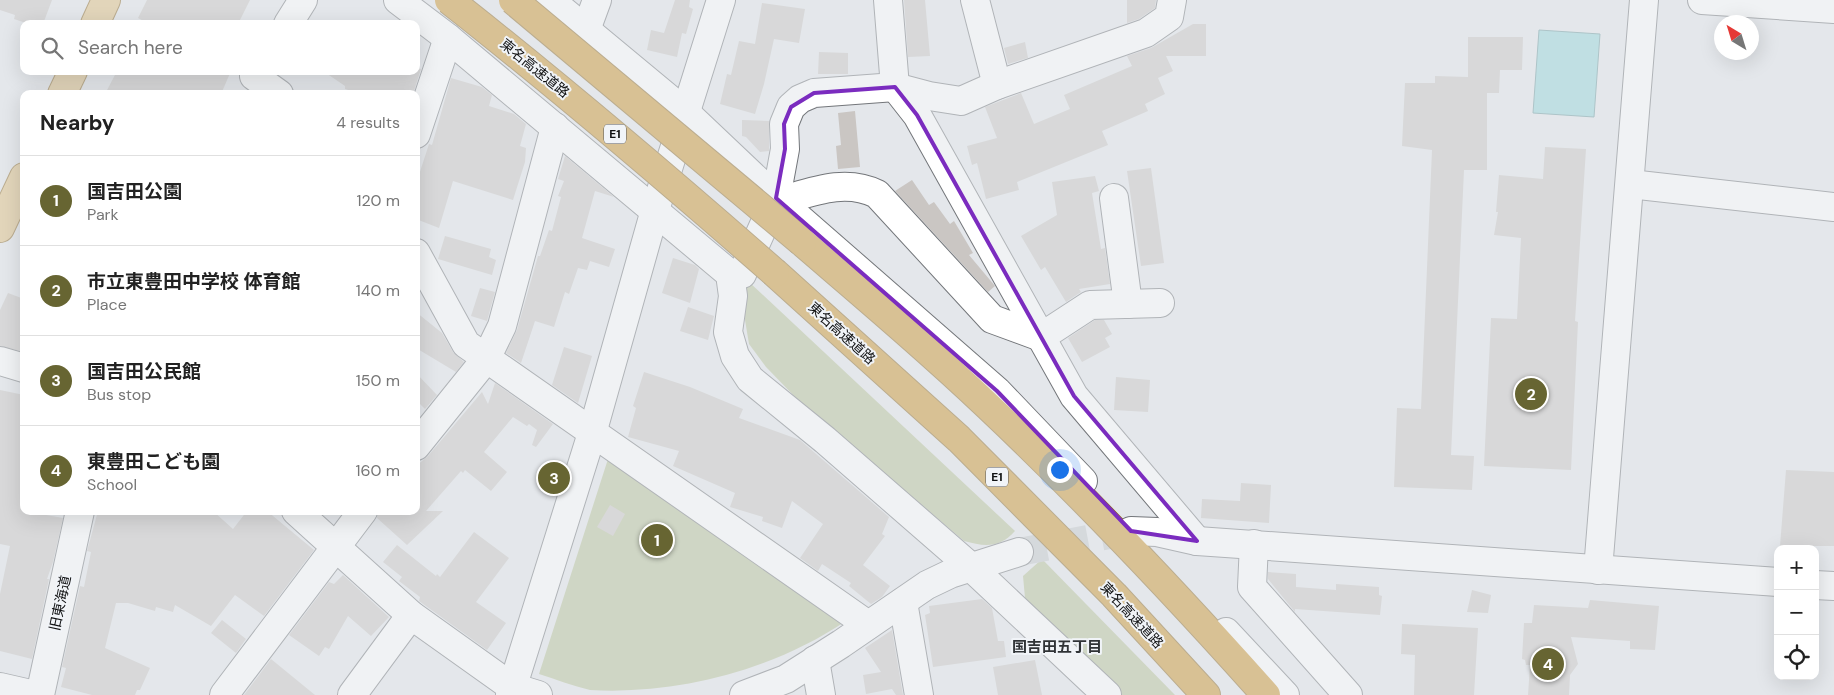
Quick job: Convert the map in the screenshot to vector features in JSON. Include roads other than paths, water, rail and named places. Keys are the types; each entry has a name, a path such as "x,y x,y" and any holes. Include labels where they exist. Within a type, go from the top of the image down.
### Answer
{"highway":[{"name":"東名高速道路","path":"450,0 649,162 958,439 1114,595 1206,695"},
{"path":"513,0 802,242 951,371 1033,450 1150,570 1266,695"}],"main road":[{"path":"97,20 106,0"},
{"path":"64,90 71,75"},
{"path":"0,228 20,186"}],"street":[{"path":"290,20 303,0"},
{"path":"398,0 448,38 556,127 730,274 733,296 728,332 734,356 750,379 824,440 972,568 1107,695"},
{"path":"550,0 685,112 778,200 997,391 1285,695"},
{"path":"586,30 597,0"},
{"path":"511,691 593,430 655,210 721,0"},
{"path":"888,0 894,87 917,115 1074,396 1196,540"},
{"path":"975,0 997,85"},
{"path":"733,296 778,200 785,149 784,124 791,107 800,99 814,93 894,87 929,96 961,101 997,85 1146,33 1169,17 1172,0"},
{"path":"1598,570 1644,0"},
{"path":"1702,0 1834,9"},
{"path":"420,122 448,38"},
{"path":"251,80 271,90"},
{"path":"420,441 486,359 502,326 556,127"},
{"path":"1630,184 1834,207"},
{"path":"778,200 827,187 863,187 877,194 992,318 1041,337"},
{"path":"1114,198 1128,304"},
{"path":"420,260 466,344 593,430 868,625"},
{"path":"1041,337 1090,305 1160,303"},
{"path":"0,361 20,367"},
{"name":"旧東海道","path":"40,695 79,515"},
{"path":"300,515 411,616 511,691 538,695"},
{"path":"224,695 361,515"},
{"path":"1131,531 1157,532 1196,540 1774,582"},
{"path":"1254,544 1252,587 1348,695"},
{"path":"744,695 786,679 928,585 950,574 1020,552"},
{"path":"1819,584 1834,586"},
{"path":"903,602 920,695"},
{"path":"352,695 411,616"},
{"path":"815,660 821,695"},
{"path":"0,687 35,695"}],"water":[{"path":"1539,30 1600,34 1594,117 1533,113"}],"tunnel":[{"path":"1019,552 1131,531"}],"place":[{"name":"市立東豊田中学校 体育館","path":"1531,394"},
{"name":"国吉田公民館","path":"554,478"},
{"name":"国吉田公園","path":"657,540"},
{"name":"東豊田こども園","path":"1548,664"}],"district":[{"name":"国吉田五丁目","path":"1057,647"}]}
